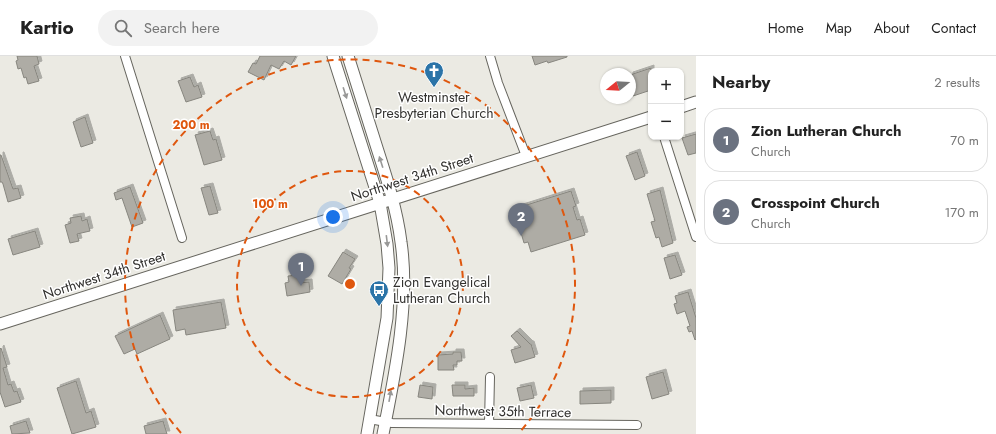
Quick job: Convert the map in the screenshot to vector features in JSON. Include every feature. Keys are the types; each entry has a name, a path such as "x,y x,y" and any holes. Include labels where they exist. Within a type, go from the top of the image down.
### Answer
{"main road":[{"path":"333,56 380,203 387,244 389,293 384,341 367,434"},
{"path":"348,56 393,199 402,243 404,270 399,343 383,434"},
{"path":"684,106 696,102"},
{"name":"Northwest 34th Street","path":"0,324 648,118"}],"street":[{"path":"125,56 182,238"},
{"path":"490,56 498,83 526,156"},
{"path":"665,140 692,214 696,237"},
{"path":"489,424 490,377"},
{"name":"Northwest 35th Terrace","path":"369,419 385,423 637,425"}],"building":[{"path":"17,56 37,56 39,64 34,66 39,81 28,84 26,77 24,78 21,68 18,69 16,61 18,60"},
{"path":"260,56 296,56 291,65 284,61 279,69 271,65 264,80 248,72 253,63 256,64"},
{"path":"532,56 567,57 548,63 547,61 535,65"},
{"path":"648,69 648,91 636,95 636,73"},
{"path":"190,77 194,87 198,85 202,97 186,102 178,81"},
{"path":"85,117 93,143 81,147 73,122"},
{"path":"210,131 213,140 216,139 222,160 204,165 195,135"},
{"path":"696,134 696,153 688,155 683,140 684,137"},
{"path":"637,152 645,176 635,180 626,156"},
{"path":"0,155 13,189 18,188 21,198 8,202 3,184 0,182"},
{"path":"210,186 218,213 209,215 201,188"},
{"path":"130,187 143,223 132,227 122,198 116,200 114,193"},
{"path":"660,190 673,243 662,247 659,237 656,238 651,222 655,221 647,194"},
{"path":"571,191 576,206 573,207 577,220 580,219 585,235 531,252 528,242 524,243 517,219 521,218 517,208"},
{"path":"81,216 82,221 87,219 90,231 77,234 79,241 70,243 65,225 71,223 70,218"},
{"path":"35,231 40,247 13,255 8,239"},
{"path":"343,252 355,259 342,284 328,276"},
{"path":"675,255 682,275 670,279 664,258"},
{"path":"299,275 300,283 309,282 310,292 287,296 285,283 289,282 288,276"},
{"path":"688,292 696,318 695,340 692,331 689,332 687,327 690,326 685,311 677,314 674,304 677,303 675,296"},
{"path":"221,302 226,328 186,335 185,329 176,331 173,310"},
{"path":"160,315 170,339 137,354 135,349 124,354 115,336"},
{"path":"517,331 531,344 535,357 515,363 511,350 521,347 511,336"},
{"path":"1,348 7,367 3,368 8,385 11,384 14,392 17,391 21,402 5,407 0,392"},
{"path":"453,352 461,352 462,361 457,361 457,365 453,365 454,370 438,370 438,355 453,354"},
{"path":"663,372 669,394 652,399 646,377"},
{"path":"76,381 86,413 91,411 96,427 72,434 57,388"},
{"path":"420,385 433,387 432,399 418,397"},
{"path":"452,385 465,385 465,389 474,388 474,396 453,396"},
{"path":"531,385 534,398 520,401 517,388"},
{"path":"611,390 611,403 580,404 580,391"},
{"path":"26,421 30,433 12,434 10,426"},
{"path":"163,421 167,434 146,434 144,426"}],"place":[{"name":"Westminster Presbyterian Church","path":"434,88"},
{"name":"Crosspoint Church","path":"521,236"},
{"name":"Zion Lutheran Church","path":"301,286"},
{"name":"Zion Evangelical Lutheran Church","path":"379,307"}]}
